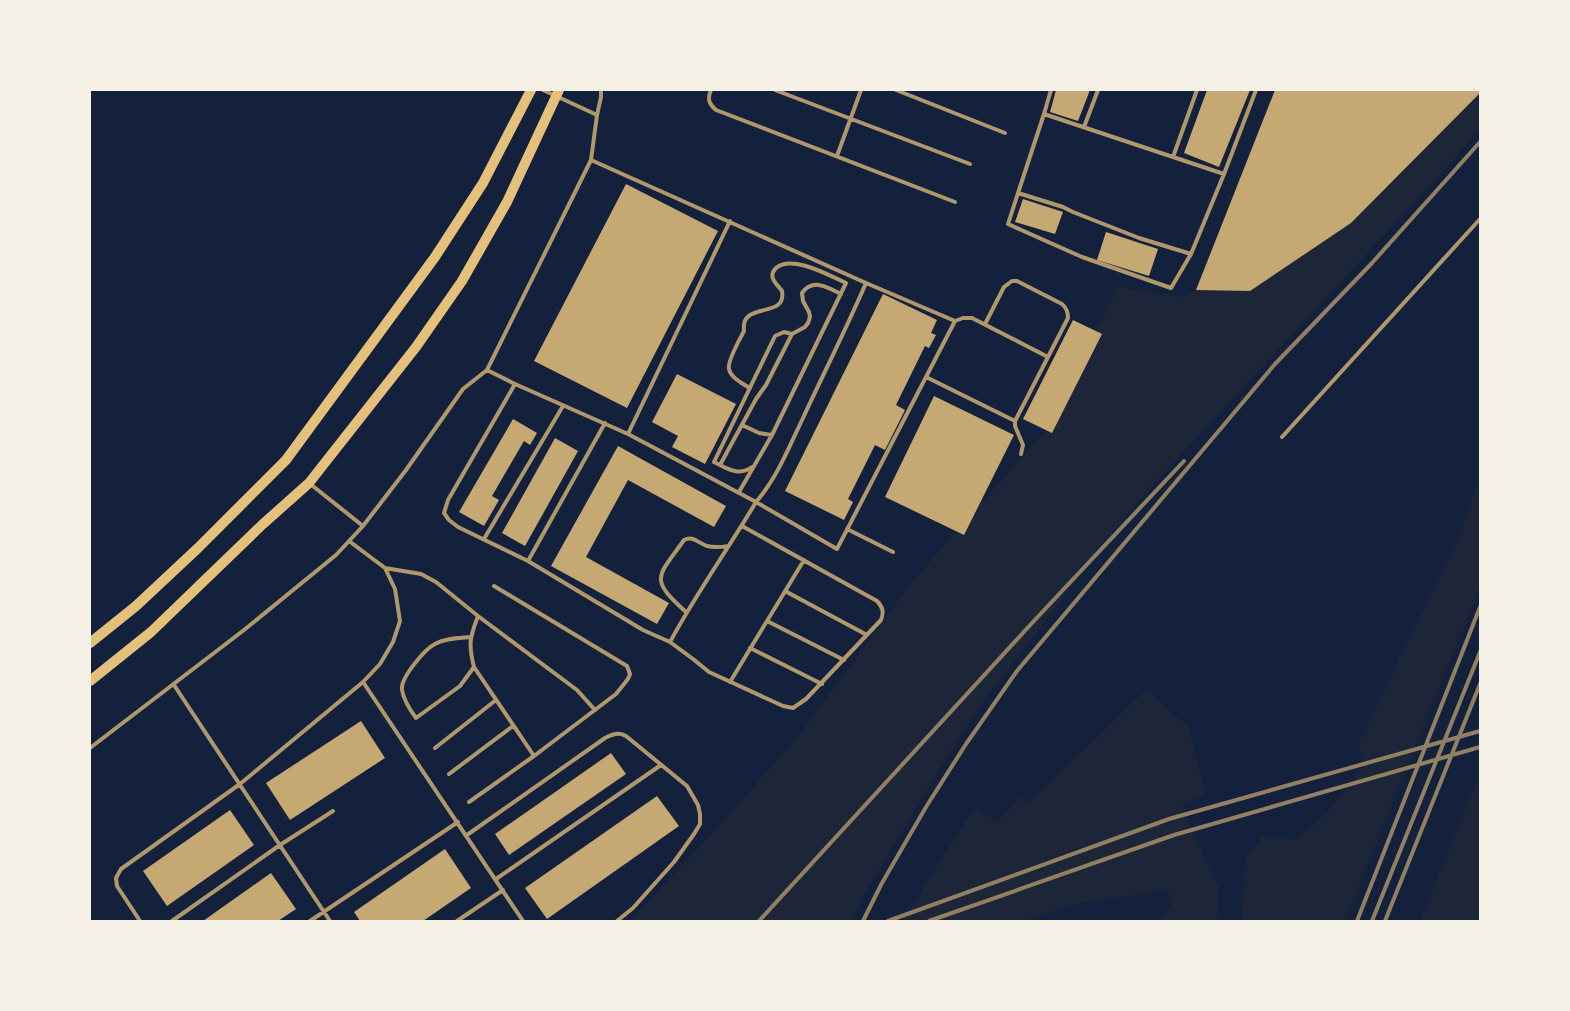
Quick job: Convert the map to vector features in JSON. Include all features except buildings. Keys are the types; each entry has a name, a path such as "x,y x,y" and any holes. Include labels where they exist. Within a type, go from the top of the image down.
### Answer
{"main road":[{"path":"90,643 136,606 198,548 286,460 435,257 483,183 531,90"},
{"path":"90,681 152,632 263,524 309,483 416,347 462,281 507,202 558,93"}],"lane":[{"path":"543,90 558,93 597,115"},
{"path":"90,748 174,685 336,555 363,526 406,470 463,389 487,370 591,160 601,90"},
{"path":"711,90 708,100 710,105 716,110 955,202"},
{"path":"774,90 970,164"},
{"path":"837,156 861,90"},
{"path":"896,90 1005,134"},
{"path":"1051,90 1008,224 1082,257 1171,288 1191,254 1256,90"},
{"path":"1084,127 1098,90"},
{"path":"1173,157 1197,90"},
{"path":"1044,114 1224,174"},
{"path":"591,160 955,321"},
{"path":"1018,193 1063,207 1139,238 1191,254"},
{"path":"1282,437 1480,219"},
{"path":"628,434 730,221"},
{"path":"739,492 772,435 846,283 816,270 795,264 777,267 772,274 772,278 782,291 782,300 779,305 755,312 747,318 744,331 729,363 729,370 734,376 750,388"},
{"path":"985,324 1004,287 1012,281 1017,281 1062,304 1066,307 1068,313 1068,318 1015,421 1015,426 1023,445 1022,454"},
{"path":"670,642 686,612 756,502 772,482 866,283"},
{"path":"720,465 766,385 792,334 805,327 808,323 809,312 803,301 802,294 809,286 820,285 841,294"},
{"path":"487,370 514,384 628,434 739,492 837,549 955,321 963,318 972,318 1048,357"},
{"path":"754,466 748,470 736,472 714,462 775,336 784,332 792,334"},
{"path":"926,377 1015,421"},
{"path":"514,384 448,500 444,512 453,523 528,561 643,630 670,642 709,672 788,708 793,708 822,684 881,620 883,614 882,606 877,601 742,526"},
{"path":"484,539 563,406"},
{"path":"528,561 605,423"},
{"path":"742,425 759,433 772,435"},
{"path":"309,483 363,526"},
{"path":"848,529 893,552"},
{"path":"686,612 667,594 660,583 660,574 687,538 718,548 728,546"},
{"path":"349,541 385,568 421,574 436,582 577,690 595,710"},
{"path":"730,682 804,560"},
{"path":"140,921 117,886 116,878 121,869 240,784 363,682 380,664 394,642 400,621 395,589 385,568"},
{"path":"469,802 616,694 630,674 627,666 494,586"},
{"path":"786,591 867,635"},
{"path":"478,616 470,637 470,653 474,667 534,756"},
{"path":"767,621 844,660"},
{"path":"470,637 450,639 436,643 428,648 403,680 401,688 406,703 416,718 460,686 474,667"},
{"path":"750,648 822,684"},
{"path":"363,682 523,921"},
{"path":"174,685 330,921"},
{"path":"435,748 496,700"},
{"path":"449,774 513,726"},
{"path":"467,835 612,734 620,733 626,736 687,786 700,814 700,824 674,862 633,908 617,921"},
{"path":"496,879 661,765"},
{"path":"172,921 280,845 333,811"},
{"path":"310,921 458,822"},
{"path":"456,921 503,890"}],"shaded area":[{"path":"1480,93 1480,129 1130,510 972,717 863,896 851,921 630,921 716,829 796,739 912,582 1046,430 1118,287 1185,297 1196,290 1250,291 1351,223"},
{"path":"1480,475 1480,587 1345,921 1241,921 1246,857 1263,836 1295,840 1328,812 1364,765 1358,744 1458,539"},
{"path":"1147,689 1189,728 1206,795 1182,805 1201,852 1219,887 1217,921 1159,921 1172,903 1167,890 1076,904 1023,921 904,921 927,881 975,807 997,822 1020,797 1027,804"},
{"path":"1480,772 1480,921 1421,921"}],"railway":[{"path":"863,921 882,883 926,807 966,744 1017,671 1275,364 1372,263 1480,142"},
{"path":"759,921 1032,623 1184,461"},
{"path":"1357,921 1480,607"},
{"path":"1372,921 1480,652"},
{"path":"1385,921 1480,684"},
{"path":"888,921 1169,819 1480,731"},
{"path":"929,921 1174,835 1480,747"}]}
